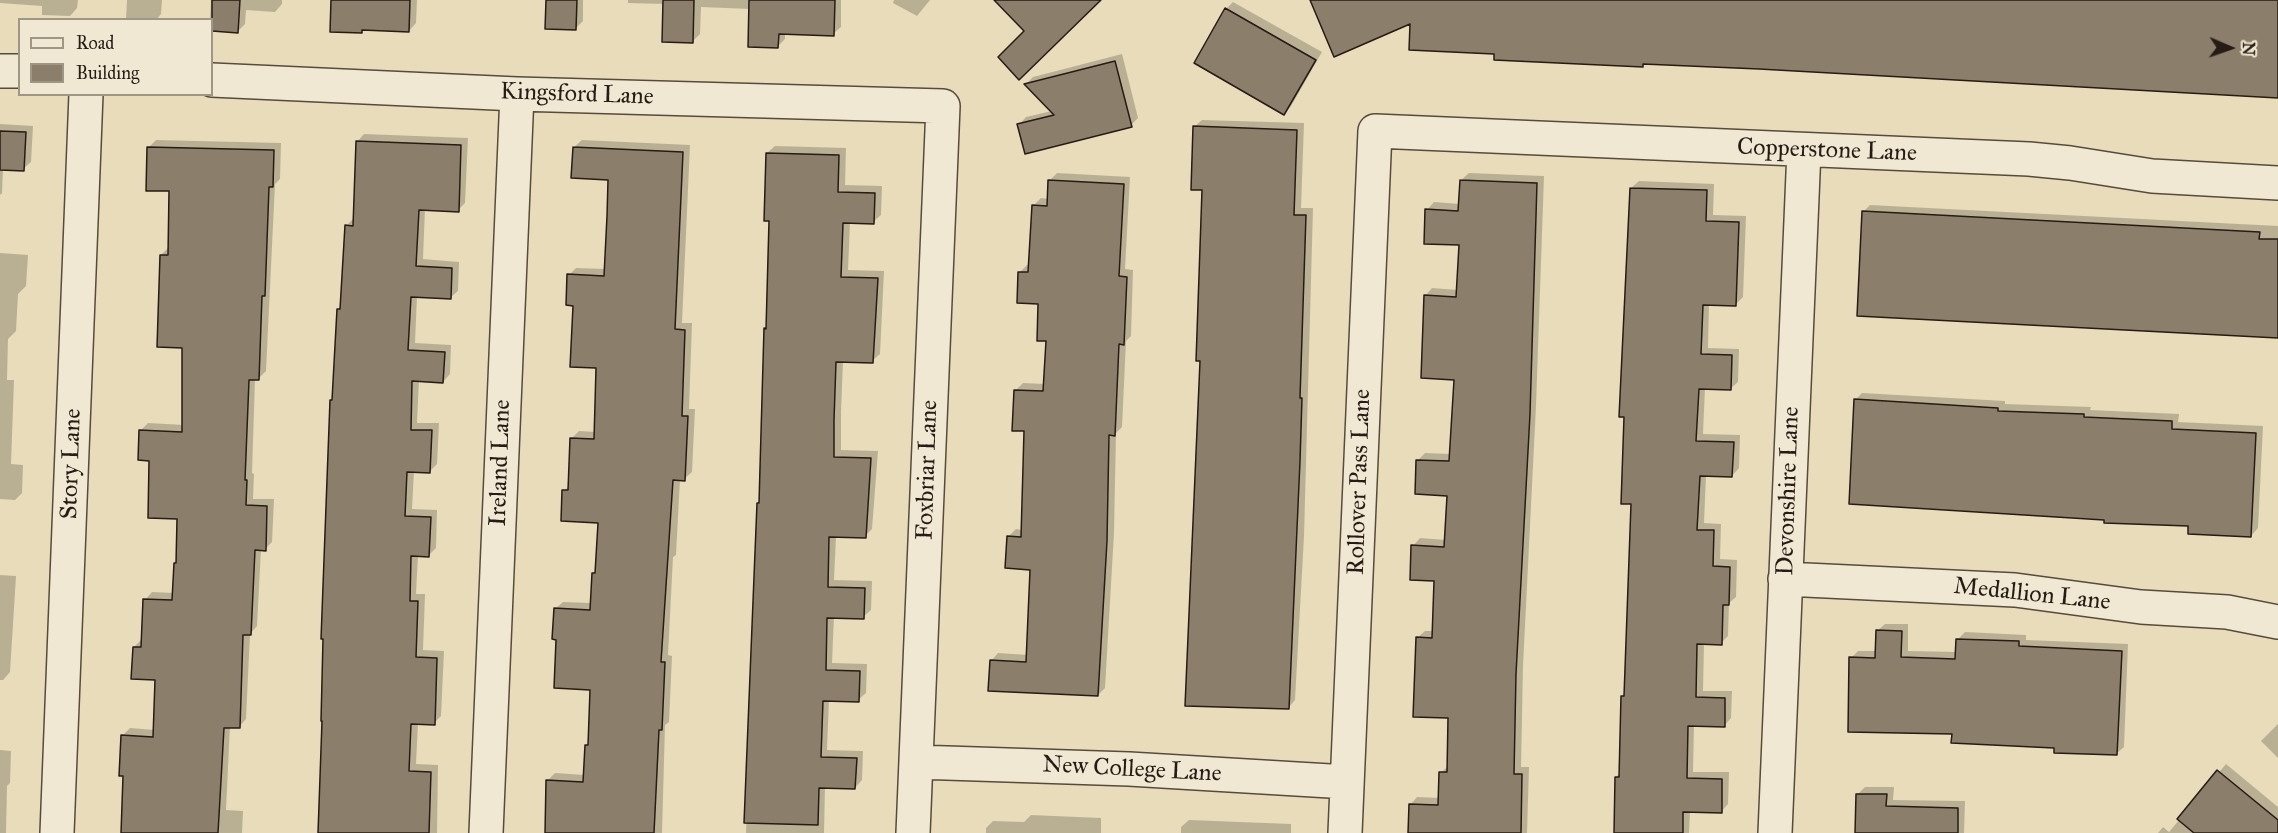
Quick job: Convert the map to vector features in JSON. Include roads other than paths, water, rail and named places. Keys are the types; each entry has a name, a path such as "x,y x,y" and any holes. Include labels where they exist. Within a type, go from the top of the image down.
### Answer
{"street":[{"path":"0,71 18,72"},
{"name":"Kingsford Lane","path":"213,80 517,94 943,106"},
{"name":"Ireland Lane","path":"486,833 517,94"},
{"name":"Story Lane","path":"57,833 86,96"},
{"name":"Foxbriar Lane","path":"913,833 943,106"},
{"name":"Copperstone Lane","path":"1375,132 2029,159 2152,176 2278,183"},
{"name":"Rollover Pass Lane","path":"1345,833 1375,132"},
{"name":"Devonshire Lane","path":"1775,833 1804,150"},
{"name":"Medallion Lane","path":"1785,579 2015,590 2141,607 2227,612 2278,622"},
{"name":"New College Lane","path":"916,762 1129,768 1347,782"}]}
